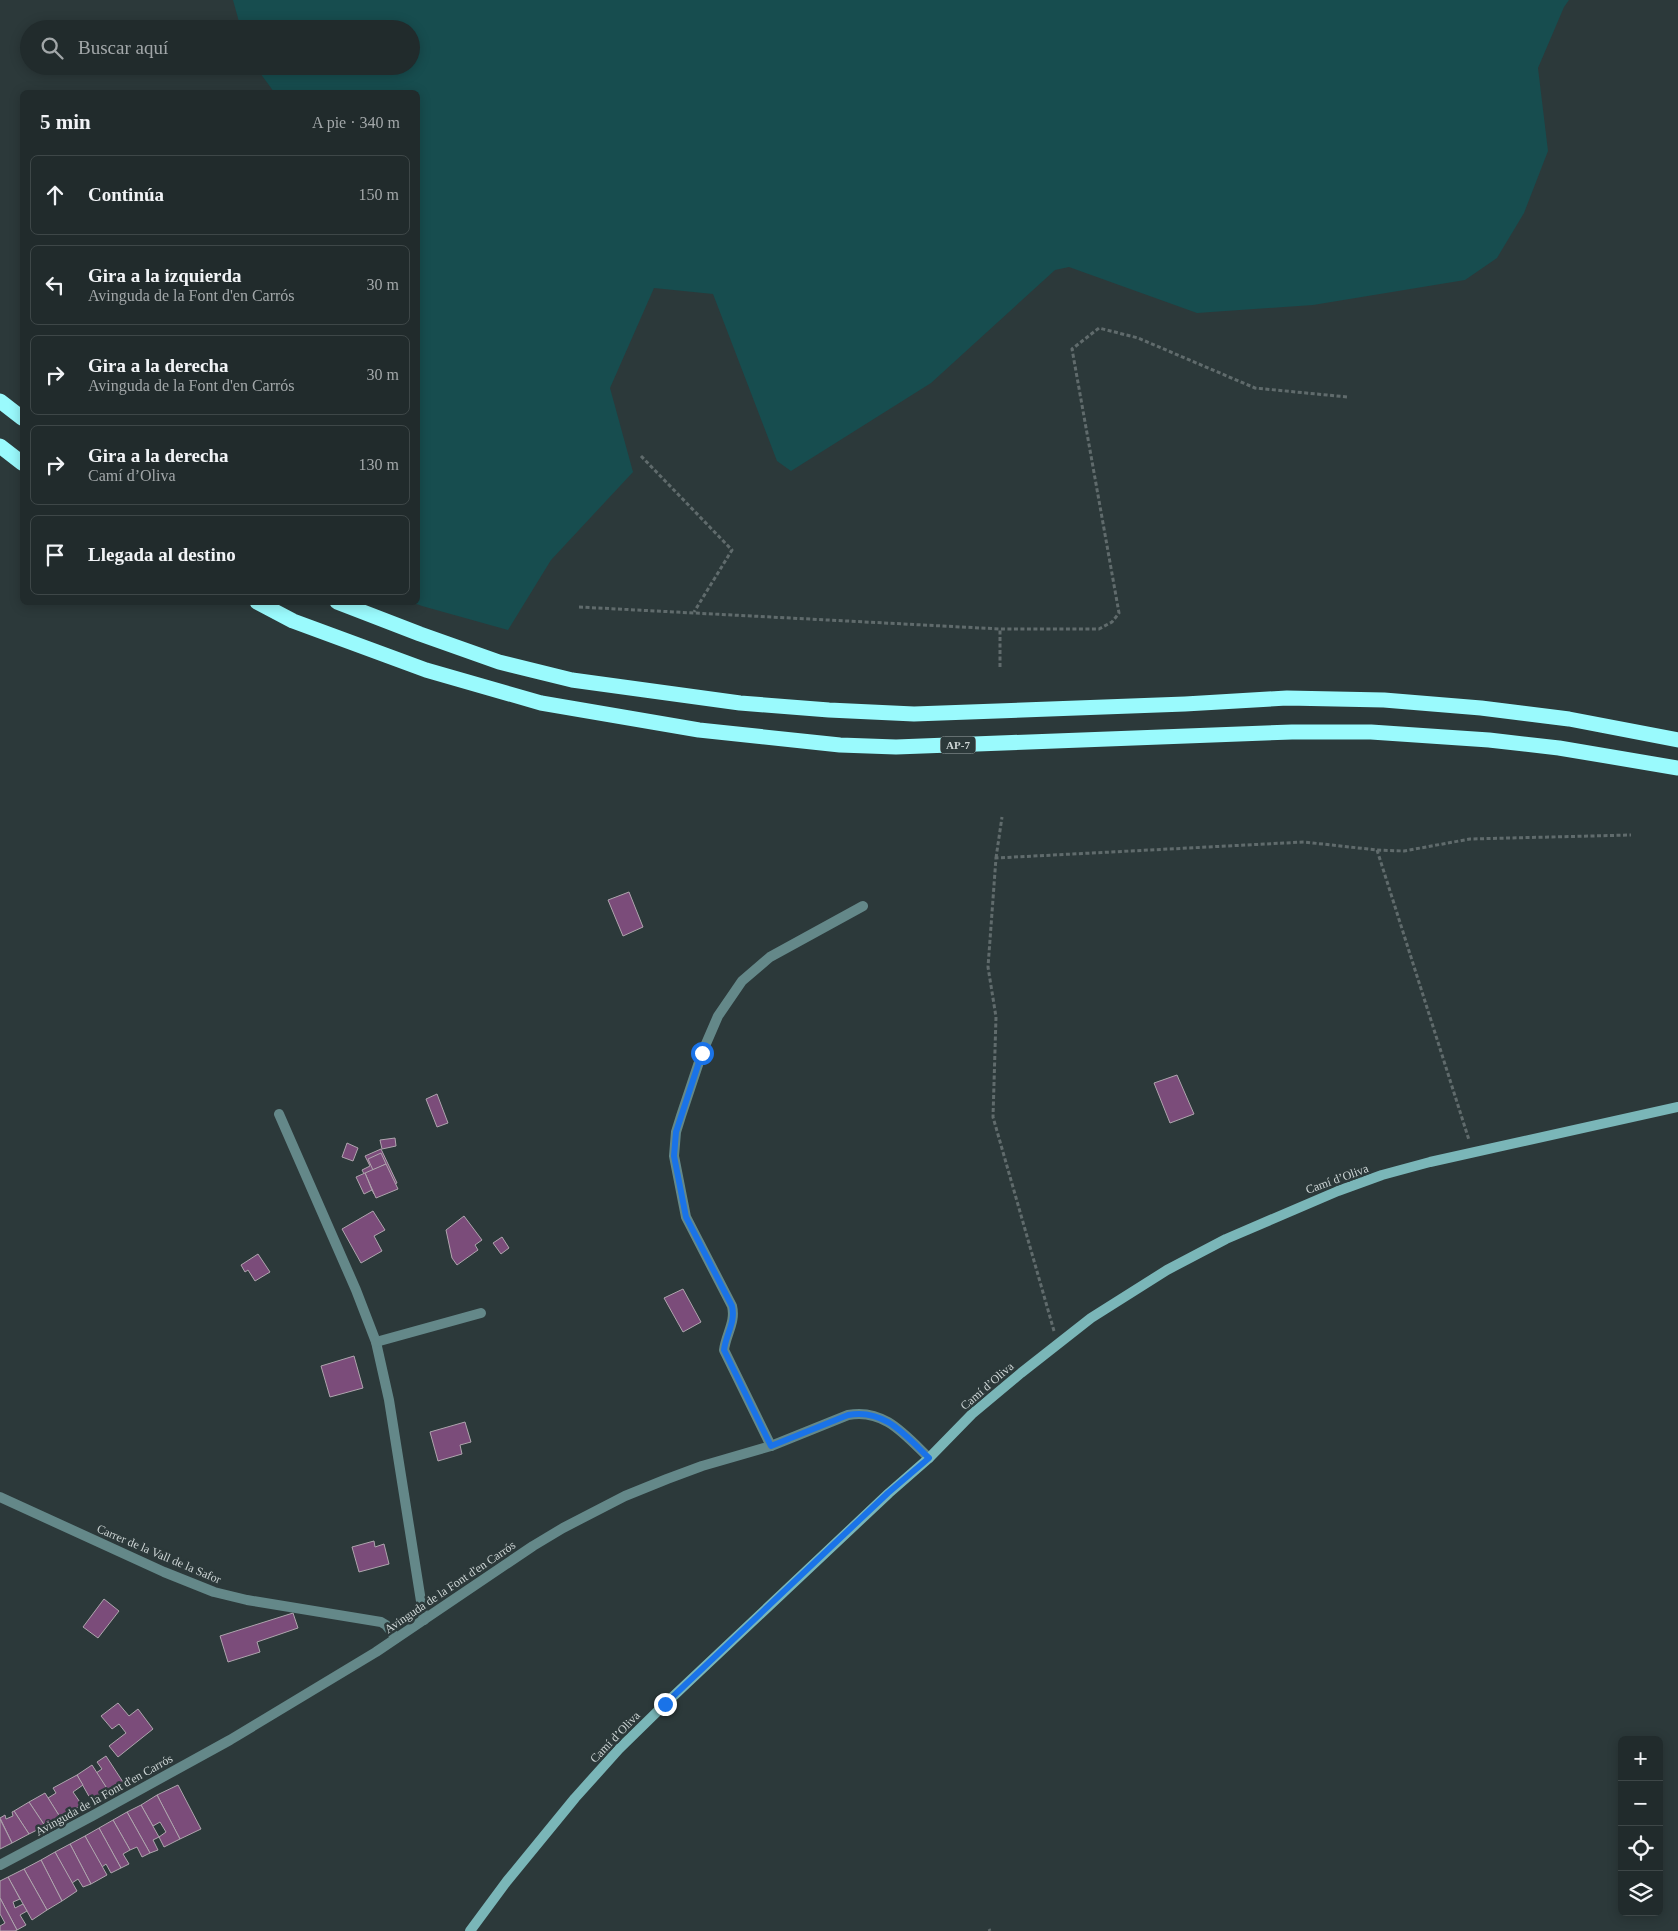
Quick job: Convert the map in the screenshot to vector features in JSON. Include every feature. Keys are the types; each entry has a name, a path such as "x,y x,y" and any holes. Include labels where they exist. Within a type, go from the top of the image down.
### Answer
{"highway":[{"path":"0,401 20,416"},
{"path":"0,446 20,461"},
{"name":"AP-7","path":"263,605 293,621 426,670 541,704 699,730 840,746 896,747 1273,732 1371,732 1489,740 1559,748 1678,768"},
{"path":"345,605 420,634 517,666 572,680 740,703 914,714 1185,704 1287,698 1384,700 1481,708 1569,719 1678,740"}],"street":[{"path":"771,1446 724,1350 734,1315 732,1306 686,1217 674,1156 676,1132 702,1053 718,1016 742,981 770,957 863,906"},
{"name":"Camí d’Oliva","path":"470,1931 507,1880 575,1798 619,1749 888,1493 929,1458 972,1414 1091,1318 1166,1270 1226,1239 1292,1209 1382,1176 1473,1152 1678,1107"},
{"path":"280,1114 356,1290 376,1342 389,1400 424,1620"},
{"path":"376,1342 482,1314"},
{"name":"Avinguda de la Font d'en Carrós","path":"0,1865 230,1740 396,1638 533,1546 625,1496 693,1469 771,1446 848,1415 862,1412 882,1417 901,1431 929,1458"},
{"name":"Carrer de la Vall de la Safor","path":"0,1497 195,1585 247,1600 381,1622 386,1625 396,1638"}],"path":[{"path":"578,607 1000,629 1099,629 1112,622 1119,613 1072,350 1099,328 1138,338 1255,388 1348,397"},
{"path":"641,456 732,550 694,612"},
{"path":"1000,629 1000,667"},
{"path":"1002,817 996,858 988,967 996,1017 993,1117 1057,1344"},
{"path":"996,858 1304,842 1404,851 1470,839 1631,835"},
{"path":"1377,850 1473,1152"}],"shaded area":[{"path":"233,0 1569,0 1564,7 1538,68 1548,151 1524,213 1497,258 1465,280 1313,305 1197,313 1069,267 1055,270 931,383 791,471 777,461 713,294 654,288 610,388 633,472 551,560 508,630 419,605 420,90 273,90 262,75 420,75 420,20 239,20"}],"building":[{"path":"629,892 643,927 623,936 608,900"},
{"path":"1177,1075 1194,1114 1170,1123 1154,1083"},
{"path":"437,1094 448,1123 437,1127 426,1099"},
{"path":"395,1138 396,1146 382,1149 380,1140"},
{"path":"347,1143 358,1148 353,1161 342,1157"},
{"path":"381,1149 397,1183 374,1194 362,1170 370,1166 365,1156"},
{"path":"381,1153 386,1164 373,1170 368,1159"},
{"path":"386,1164 398,1189 376,1198 365,1173"},
{"path":"365,1173 372,1190 364,1194 356,1177"},
{"path":"373,1211 385,1230 374,1236 382,1251 361,1263 342,1229"},
{"path":"464,1216 482,1240 475,1245 478,1250 457,1265 452,1258 446,1230"},
{"path":"502,1237 509,1248 501,1254 493,1243"},
{"path":"258,1254 270,1272 255,1281 248,1270 245,1272 241,1265"},
{"path":"683,1289 701,1322 683,1332 664,1298"},
{"path":"354,1356 363,1388 330,1397 321,1366"},
{"path":"465,1422 471,1442 460,1445 462,1454 438,1461 430,1432"},
{"path":"374,1541 375,1547 384,1544 389,1564 359,1572 352,1547"},
{"path":"104,1599 119,1611 98,1638 83,1627"},
{"path":"293,1613 298,1628 257,1642 260,1652 228,1662 220,1636"},
{"path":"118,1703 129,1716 138,1709 153,1729 118,1757 109,1746 126,1733 119,1724 112,1729 101,1716"},
{"path":"106,1756 123,1782 108,1790 96,1773 102,1769 97,1762"},
{"path":"92,1765 108,1790 91,1800 77,1775"},
{"path":"77,1775 83,1785 73,1792 82,1805 60,1817 48,1798 56,1793 53,1788"},
{"path":"178,1785 201,1829 180,1839 157,1795"},
{"path":"45,1793 60,1817 45,1826 29,1802"},
{"path":"157,1795 180,1839 164,1847 159,1837 166,1832 160,1822 153,1826 141,1805"},
{"path":"29,1802 45,1826 29,1834 14,1811"},
{"path":"141,1805 159,1837 153,1840 158,1850 150,1853 127,1812"},
{"path":"14,1811 29,1834 12,1843 0,1818 5,1815 6,1819 13,1816 12,1812"},
{"path":"127,1812 150,1853 142,1857 137,1847 130,1850 113,1820"},
{"path":"0,1819 12,1843 0,1849"},
{"path":"113,1820 130,1850 123,1854 129,1864 121,1868 99,1828"},
{"path":"99,1828 121,1868 111,1873 106,1864 102,1867 85,1836"},
{"path":"85,1836 107,1875 91,1884 70,1844"},
{"path":"70,1844 91,1884 83,1887 78,1879 72,1883 55,1852"},
{"path":"55,1852 77,1891 62,1901 41,1860"},
{"path":"41,1860 62,1901 47,1910 24,1869"},
{"path":"24,1869 47,1910 32,1920 8,1877"},
{"path":"8,1877 20,1899 13,1902 15,1908 23,1904 27,1911 20,1915 26,1925 17,1930 0,1898 0,1881"},
{"path":"0,1898 17,1930 15,1931 0,1931 0,1926 5,1923 0,1914"}],"route":[{"path":"665,1704 888,1493 929,1458 901,1431 882,1417 862,1412 848,1415 771,1446 724,1350 734,1315 732,1306 686,1217 674,1156 676,1132 702,1053"}]}
